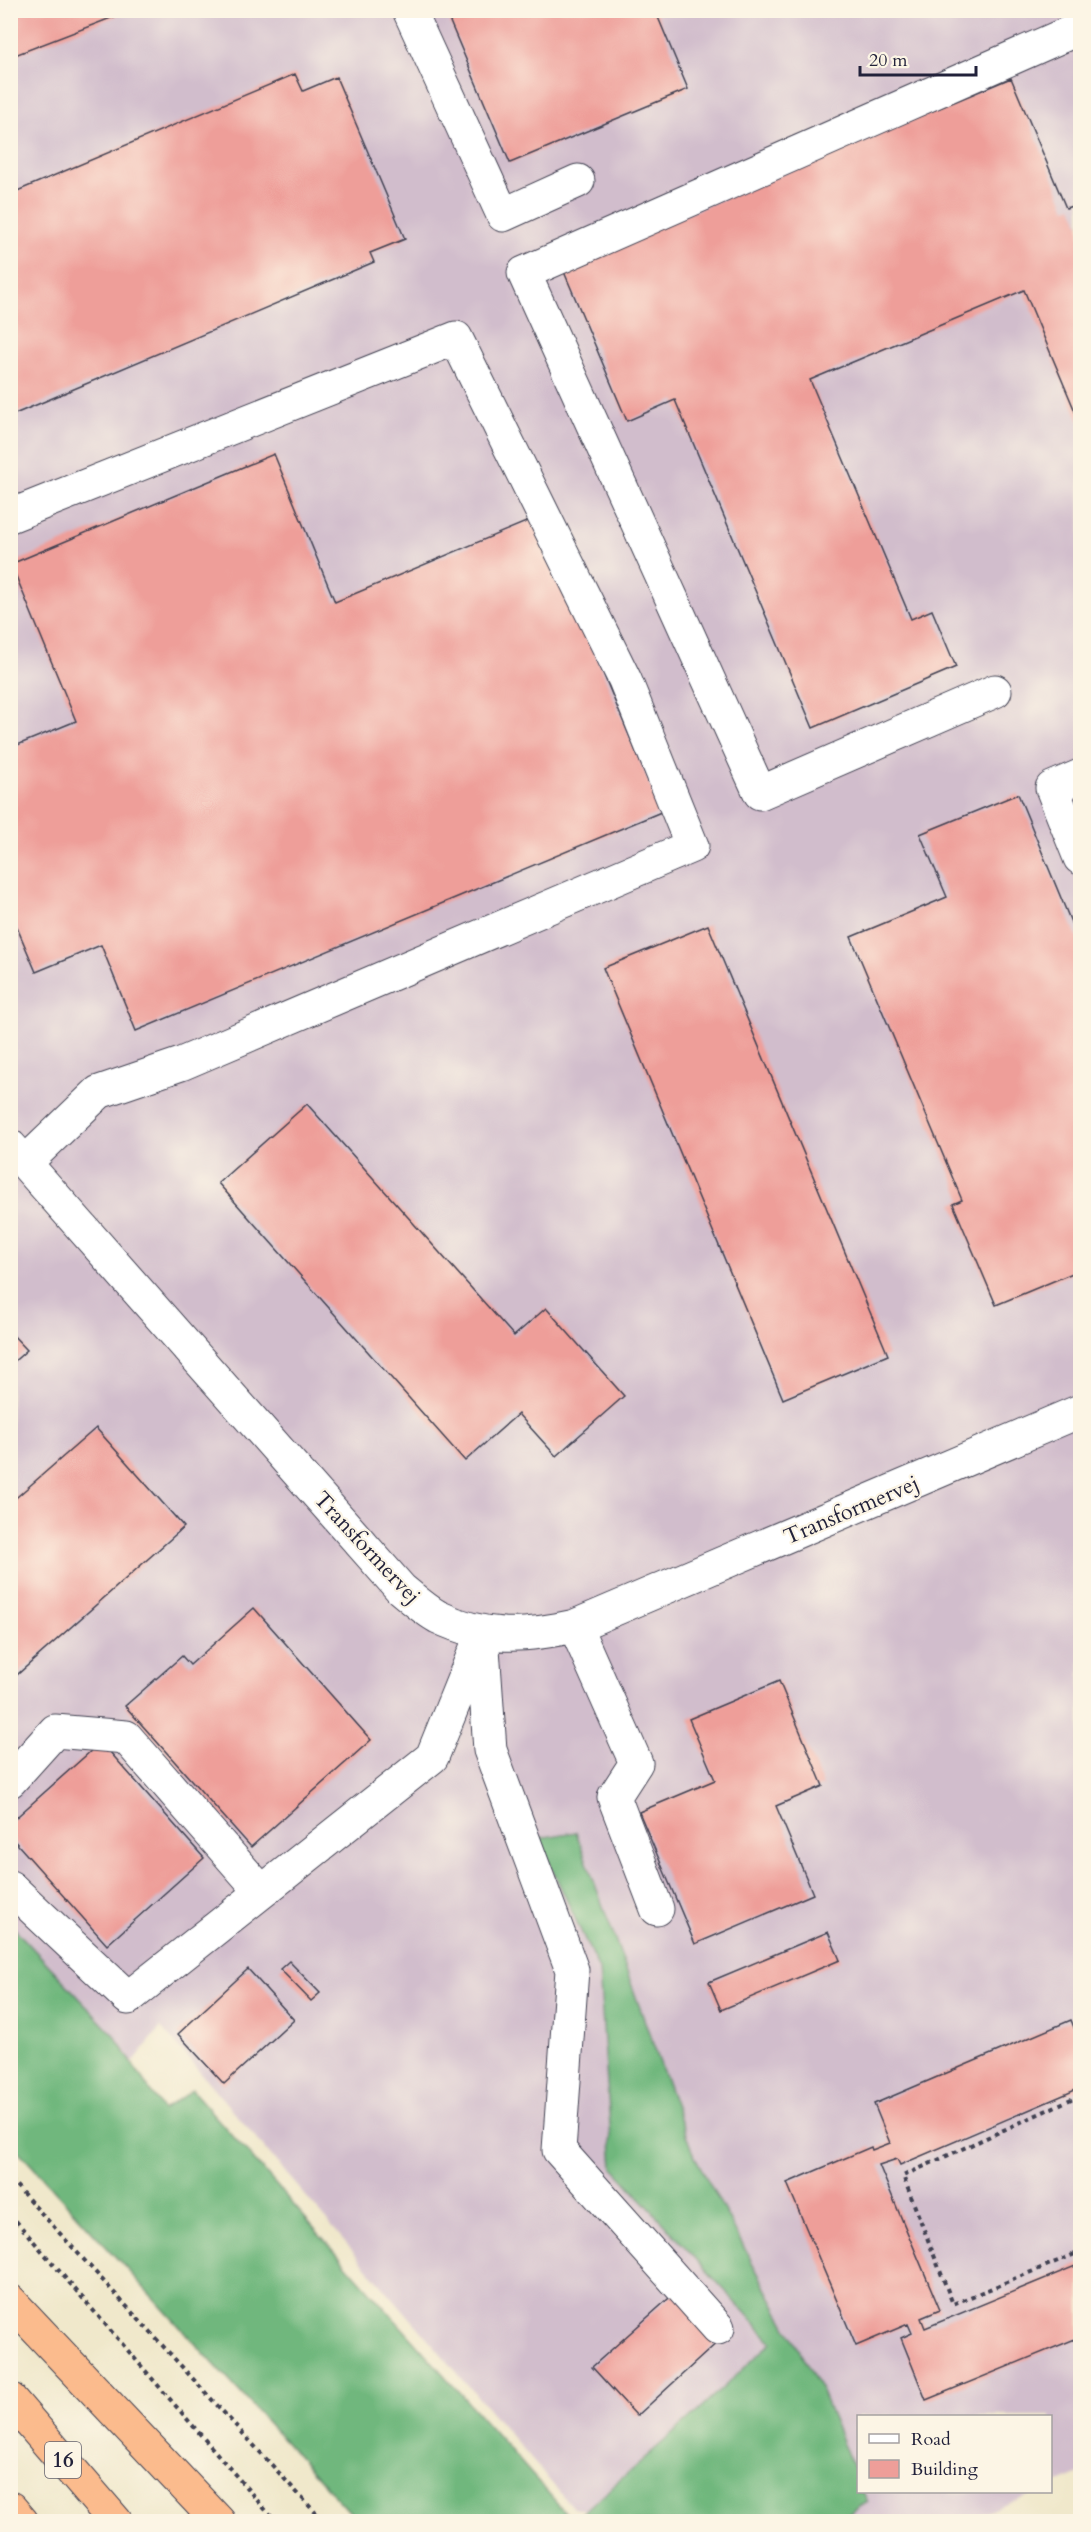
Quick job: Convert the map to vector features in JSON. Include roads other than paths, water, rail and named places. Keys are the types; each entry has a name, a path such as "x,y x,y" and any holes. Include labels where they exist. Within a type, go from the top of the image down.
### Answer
{"highway":[{"path":"10,2301 219,2522"},
{"name":"16","path":"10,2399 116,2522"},
{"path":"10,2508 22,2522"}],"street":[{"path":"409,10 502,215 578,180"},
{"path":"995,691 760,793 524,273 1080,28"},
{"path":"10,516 456,338 625,680 692,846 181,1064 99,1092 18,1154"},
{"path":"1080,776 1052,788 1080,858"},
{"name":"Transformervej","path":"18,1154 401,1589 436,1616 482,1634 542,1634 575,1626 1080,1411"},
{"path":"575,1626 636,1763 614,1797 657,1909"},
{"path":"10,1887 128,1998 432,1757 482,1634"},
{"path":"482,1634 490,1750 572,1970 559,2150 718,2328"},
{"path":"10,1781 55,1731 126,1737 261,1891"}]}
